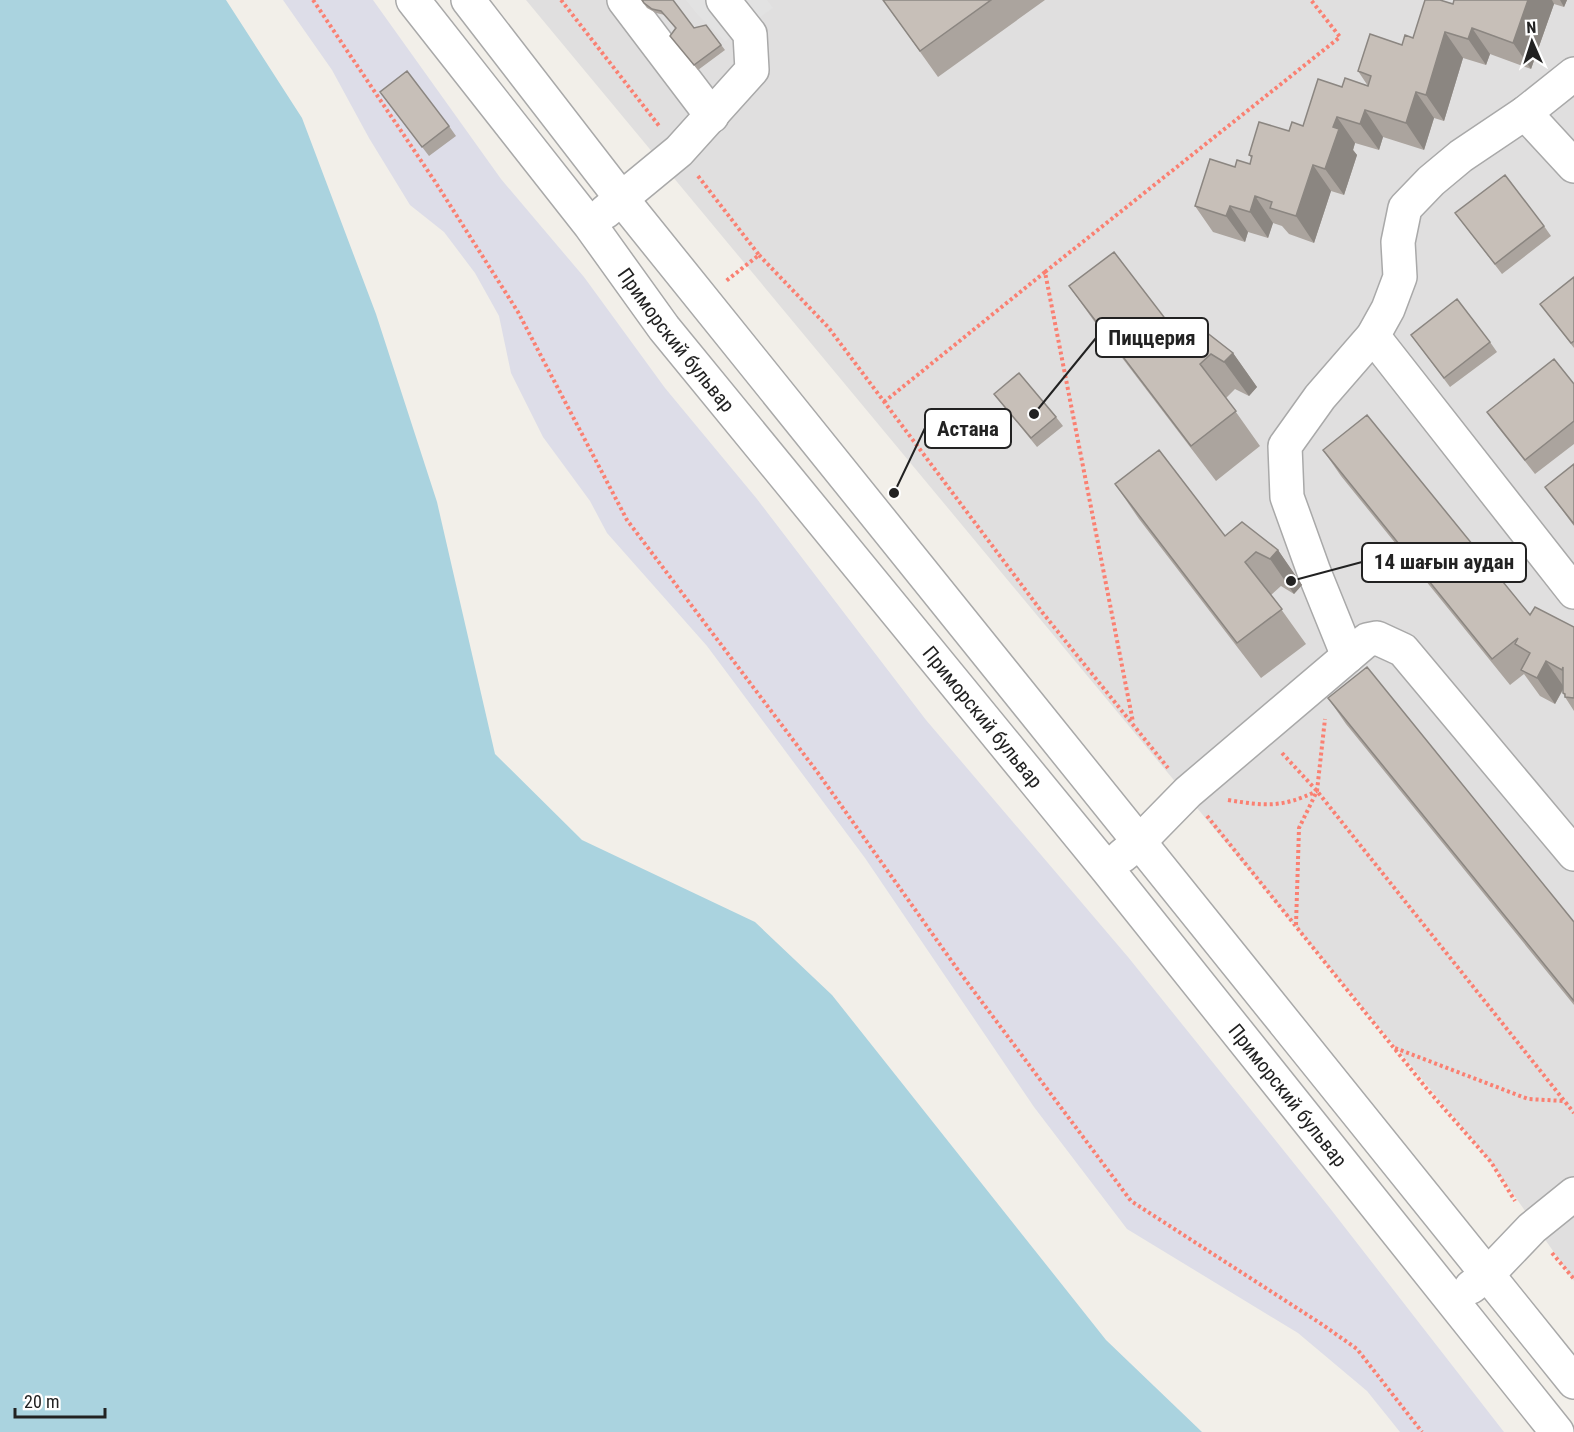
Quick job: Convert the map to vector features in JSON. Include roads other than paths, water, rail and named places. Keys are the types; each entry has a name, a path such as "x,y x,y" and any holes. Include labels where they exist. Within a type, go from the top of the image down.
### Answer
{"street":[{"name":"Приморский бульвар","path":"413,0 590,225 664,328 1107,869 1557,1432"},
{"path":"468,0 621,198 1574,1382"},
{"path":"624,0 712,116"},
{"path":"590,225 679,151 752,70 750,34 723,0"},
{"path":"1339,664 1314,572 1287,497 1285,446 1320,397 1373,336 1395,294 1400,278 1398,242 1405,208 1431,181 1461,156 1525,113 1574,74"},
{"path":"1525,113 1574,166"},
{"path":"1373,336 1574,592"},
{"path":"1107,869 1139,842 1188,792 1366,640 1377,638 1403,650 1574,854"},
{"path":"1453,1302 1488,1274 1532,1228 1574,1194"}],"water":[{"path":"0,0 226,0 302,118 376,314 437,502 495,754 582,840 755,922 832,995 1106,1340 1202,1432 0,1432"}],"place":[{"name":"Пиццерия","path":"1034,414"},
{"name":"Астана","path":"894,493"},
{"name":"14 шағын аудан","path":"1291,581"}]}
